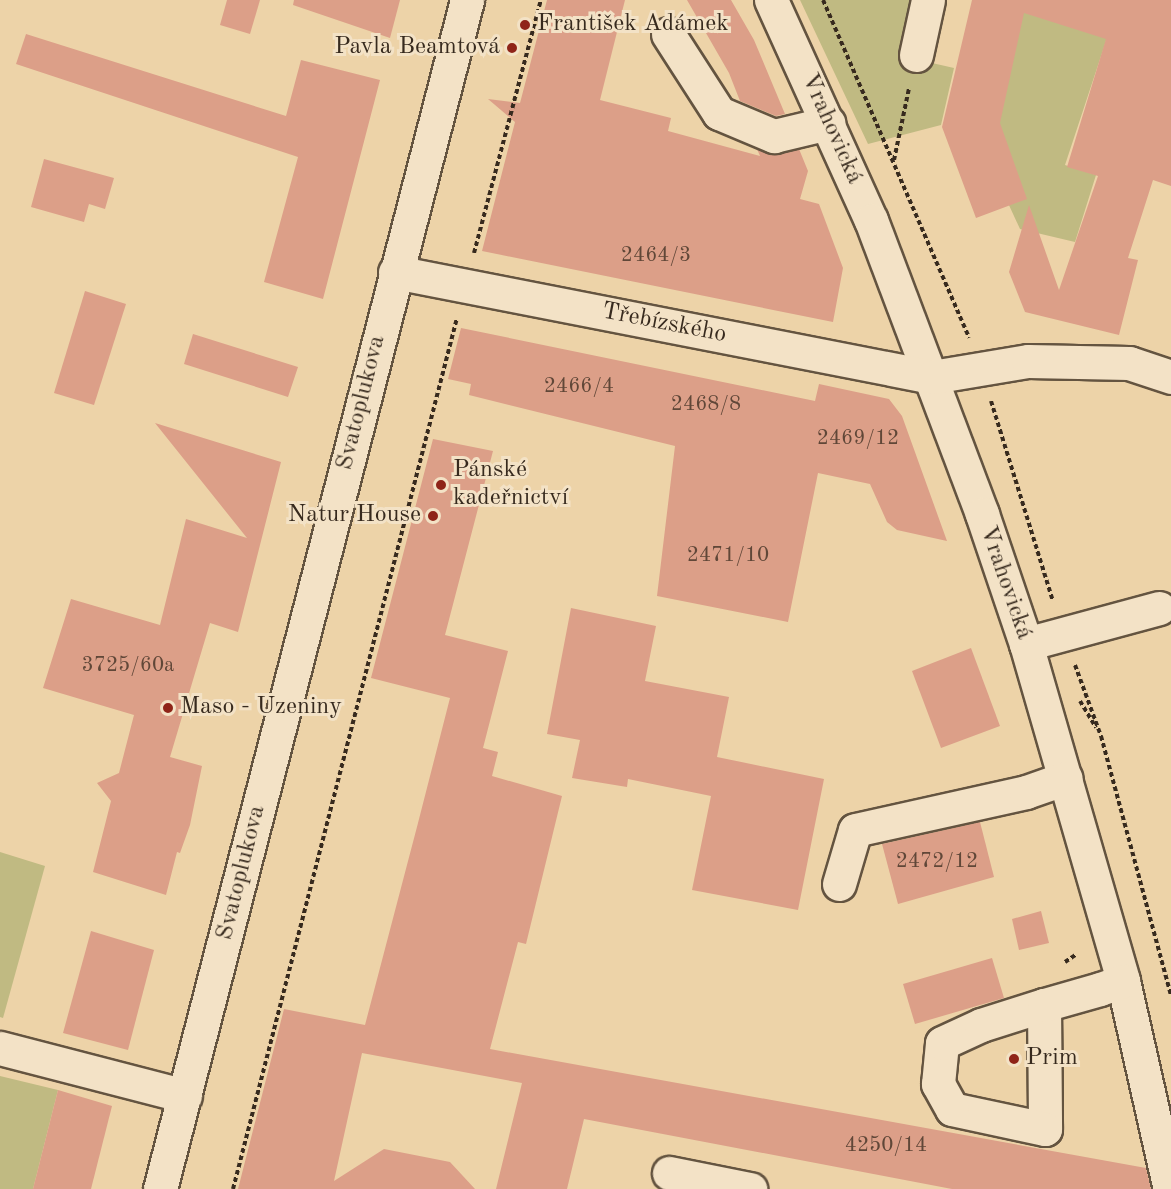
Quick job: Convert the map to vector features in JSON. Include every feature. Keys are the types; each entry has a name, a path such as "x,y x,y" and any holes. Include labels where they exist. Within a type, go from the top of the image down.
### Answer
{"street":[{"name":"Svatoplukova","path":"160,1189 467,0"},
{"name":"Vrahovická","path":"771,0 871,220 932,377 1026,644 1123,981 1170,1189"},
{"path":"916,55 928,0"},
{"path":"668,33 719,113 774,136 828,123"},
{"name":"Třebízského","path":"395,272 932,377"},
{"path":"932,377 1028,361 1129,363 1171,377"},
{"path":"1026,644 1160,608"},
{"path":"839,885 855,830 1026,792 1066,778"},
{"path":"1044,1005 1123,981"},
{"path":"0,1048 185,1096"},
{"path":"669,1173 750,1189"}],"path":[{"path":"232,1189 541,0"},
{"path":"894,160 916,55"},
{"path":"1101,736 1171,995"},
{"path":"1074,943 1087,993"}],"shaded area":[{"path":"800,0 923,0 910,58 954,68 941,125 868,144"},
{"path":"1011,6 1107,38 1065,165 1096,175 1075,242 1020,229 1008,203 999,121"},
{"path":"0,852 45,866 3,1018 0,1017"},
{"path":"0,1076 58,1090 33,1189 0,1189"}],"building":[{"path":"227,0 260,0 250,34 220,25"},
{"path":"294,0 400,0 390,38 293,5"},
{"path":"547,0 625,0 600,100 671,118 668,131 760,156 757,149 778,154 799,149 808,171 800,199 819,204 843,268 833,322 482,251 515,122 488,99 520,103"},
{"path":"687,0 731,0 754,40 785,114 776,116 740,101 729,73"},
{"path":"972,0 1171,0 1171,186 1153,180 1128,258 1138,260 1119,335 1025,312 1009,272 1029,205 1059,290 1098,176 1067,167 1106,39 1024,13 1000,123 1027,199 976,218 942,127"},
{"path":"26,34 286,116 301,60 380,80 323,299 264,282 298,157 16,64"},
{"path":"44,159 114,178 105,209 89,204 84,222 31,207"},
{"path":"85,291 126,304 94,405 54,393"},
{"path":"461,328 815,401 819,384 889,399 902,416 947,541 897,530 887,522 870,484 818,473 788,622 657,596 675,446 469,395 471,384 448,379"},
{"path":"193,334 298,367 288,397 184,364"},
{"path":"155,423 281,462 238,632 210,623 170,757 202,766 190,825 180,853 177,852 166,895 93,872 111,801 97,783 119,773 134,715 43,688 71,599 160,625 186,519 247,538"},
{"path":"433,439 493,451 445,635 508,651 483,748 498,752 492,776 562,796 526,944 518,942 490,1049 1146,1168 1151,1189 952,1189 584,1119 567,1189 496,1189 522,1083 362,1053 334,1181 384,1149 450,1162 475,1189 238,1189 284,1009 365,1025 418,823 450,698 371,678"},
{"path":"571,608 656,626 645,681 729,697 717,757 824,779 798,910 692,890 711,796 628,779 627,787 572,778 580,740 547,734"},
{"path":"971,648 1000,726 941,748 912,671"},
{"path":"980,822 994,877 898,904 882,844"},
{"path":"1041,911 1049,943 1019,950 1012,919"},
{"path":"91,931 154,950 128,1050 63,1033"},
{"path":"992,958 1004,998 915,1024 903,984"},
{"path":"58,1090 112,1106 91,1189 33,1189"}],"place":[{"name":"František Adámek","path":"525,25"},
{"name":"Pavla Beamtová","path":"512,48"},
{"name":"Pánské kadeřnictví","path":"441,485"},
{"name":"Natur House","path":"433,516"},
{"name":"Maso - Uzeniny","path":"168,708"},
{"name":"Prim","path":"1014,1059"}]}
